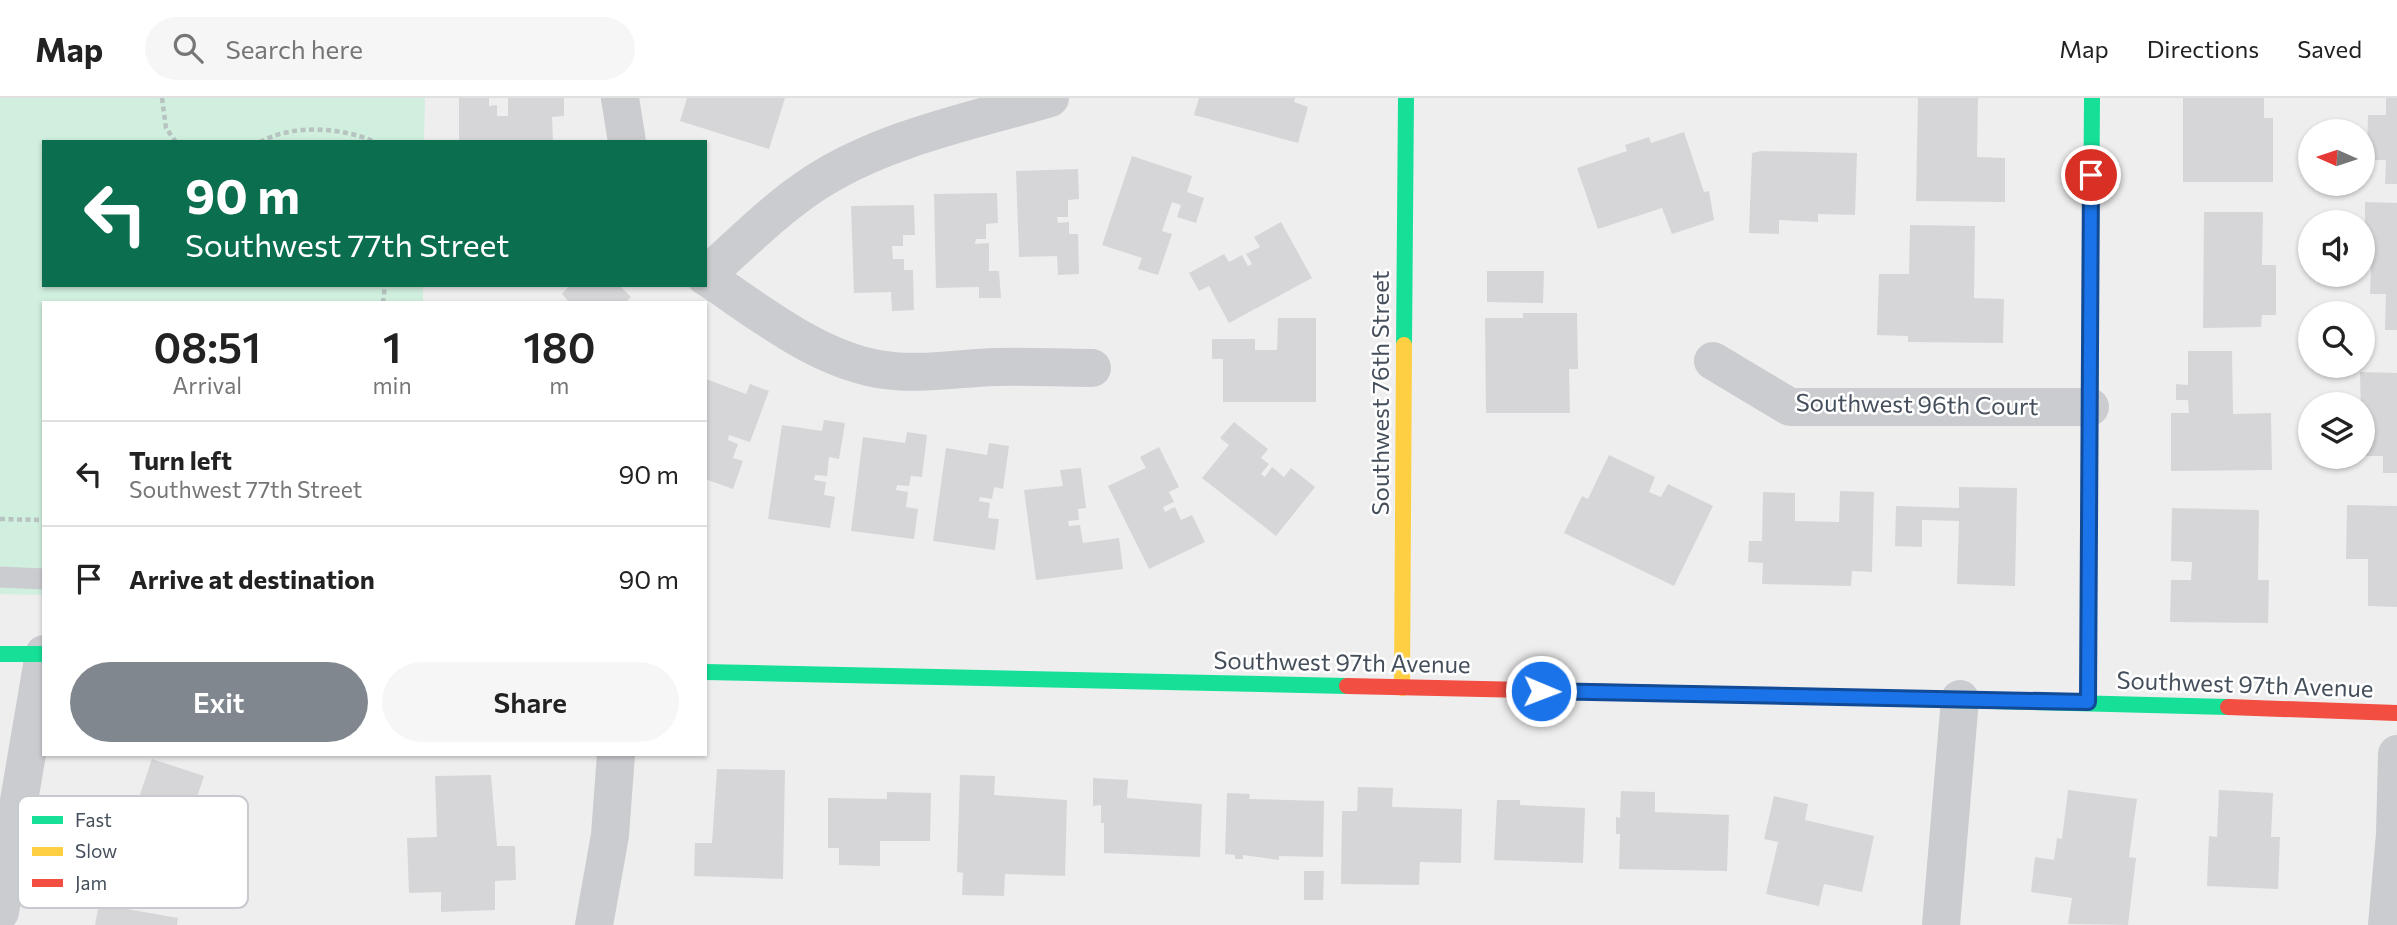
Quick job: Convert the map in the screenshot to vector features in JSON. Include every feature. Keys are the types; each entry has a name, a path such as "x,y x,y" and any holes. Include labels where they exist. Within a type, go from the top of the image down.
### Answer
{"street":[{"path":"621,98 627,140"},
{"path":"707,274 788,202 843,168 932,133 1050,98"},
{"name":"Southwest 76th Street","path":"1402,688 1406,98"},
{"path":"2088,702 2092,98"},
{"path":"707,277 800,338 846,359 877,369 908,372 996,367 1092,368"},
{"name":"Southwest 96th Court","path":"1713,361 1790,407 2090,407"},
{"path":"0,654 42,654"},
{"path":"20,796 42,666"},
{"name":"Southwest 97th Avenue","path":"707,672 2088,702 2397,713"},
{"path":"1941,925 1959,699"},
{"path":"2387,925 2394,846 2397,754"},
{"path":"594,925 610,835 616,756"},
{"path":"0,912 18,806"}],"lane":[{"path":"0,577 42,579"}],"path":[{"path":"162,98 166,128 175,140"},
{"path":"264,140 282,132 333,131 367,140"},
{"path":"0,520 42,520"}],"green space":[{"path":"0,98 425,98 424,140 42,140 42,287 423,287 423,301 42,301 42,595 0,594"}],"building":[{"path":"459,98 489,98 489,106 497,105 497,116 508,116 508,98 564,98 564,116 552,117 553,140 459,140"},
{"path":"687,98 785,98 769,149 680,121"},
{"path":"1199,98 1295,98 1294,102 1308,107 1298,143 1194,115"},
{"path":"1918,98 1978,98 1977,157 2005,158 2005,202 1916,201"},
{"path":"2183,98 2264,98 2264,118 2273,118 2273,182 2183,182"},
{"path":"2386,98 2397,98 2397,184 2385,184 2386,160 2375,160 2375,119 2368,119 2368,115 2386,115"},
{"path":"1684,132 1704,192 1709,191 1714,220 1672,234 1662,208 1598,229 1577,168 1627,151 1625,145 1649,137 1651,143"},
{"path":"1752,153 1857,153 1855,215 1818,214 1818,222 1779,220 1779,234 1749,233"},
{"path":"1132,156 1192,176 1187,192 1204,198 1196,223 1177,217 1181,205 1172,202 1162,231 1172,234 1158,275 1138,269 1142,258 1102,245"},
{"path":"1078,169 1079,199 1068,200 1068,217 1057,217 1058,223 1069,222 1069,234 1078,234 1079,274 1058,275 1057,256 1019,257 1016,171"},
{"path":"997,193 998,223 986,224 986,239 976,239 975,244 989,243 989,271 999,271 1001,298 979,298 979,287 936,288 934,194"},
{"path":"2365,202 2397,203 2397,330 2385,330 2386,294 2370,294 2370,287 2375,287 2375,210 2365,210"},
{"path":"914,205 915,235 903,235 903,246 892,246 893,259 904,259 904,270 913,270 914,310 892,311 891,292 854,293 851,206"},
{"path":"2204,212 2263,212 2262,265 2276,265 2276,315 2262,315 2261,327 2203,328"},
{"path":"1281,222 1312,278 1229,323 1209,286 1199,291 1189,273 1224,254 1229,262 1242,255 1248,266 1252,264 1246,254 1260,247 1254,237"},
{"path":"1910,225 1975,226 1974,298 2004,299 2003,343 1908,342 1908,336 1877,335 1879,274 1909,274"},
{"path":"1487,271 1544,271 1543,303 1487,302"},
{"path":"568,287 621,287 631,297 627,301 568,301 562,294"},
{"path":"1523,313 1577,313 1578,369 1569,369 1570,413 1486,413 1485,318 1523,318"},
{"path":"1278,318 1316,318 1316,402 1223,402 1223,359 1212,359 1212,339 1255,339 1255,350 1277,350"},
{"path":"2188,351 2232,351 2233,414 2271,413 2272,470 2171,471 2171,413 2189,413 2188,400 2176,400 2176,384 2188,385"},
{"path":"2375,372 2397,373 2397,473 2383,473 2383,456 2375,456 2375,392 2360,392 2360,378 2375,378"},
{"path":"707,379 746,394 750,384 769,391 750,442 729,435 728,440 738,444 733,458 743,461 733,489 707,480"},
{"path":"824,420 845,423 839,459 829,457 827,476 815,475 814,480 826,482 824,495 835,497 830,528 768,519 782,425 822,431"},
{"path":"1234,422 1268,449 1261,458 1269,464 1261,474 1265,477 1272,467 1284,477 1291,468 1315,487 1276,536 1202,478 1229,445 1220,438"},
{"path":"907,432 927,435 922,477 911,476 909,486 897,485 896,490 908,492 906,507 918,509 914,539 851,531 863,437 905,443"},
{"path":"989,443 1009,446 1003,489 994,487 992,499 980,497 979,501 990,503 988,518 999,519 995,550 933,541 946,448 987,455"},
{"path":"1159,447 1179,487 1169,492 1174,502 1163,507 1165,512 1175,507 1181,520 1192,515 1205,542 1149,569 1108,486 1146,468 1140,457"},
{"path":"1609,455 1655,477 1649,492 1661,497 1668,484 1713,506 1674,586 1564,533 1582,496 1588,499"},
{"path":"1081,468 1086,508 1078,509 1079,520 1068,521 1069,526 1080,525 1083,543 1119,538 1123,569 1036,580 1024,490 1063,486 1060,470"},
{"path":"1959,487 2017,488 2015,586 1957,584 1959,521 1922,520 1922,547 1895,546 1896,506 1959,508"},
{"path":"1840,491 1874,492 1872,572 1852,571 1851,586 1762,584 1763,563 1748,562 1749,541 1762,541 1763,492 1795,493 1795,521 1839,522"},
{"path":"2347,505 2397,506 2397,607 2368,606 2368,559 2346,559"},
{"path":"2172,508 2259,510 2258,580 2269,580 2268,623 2170,622 2171,580 2191,580 2192,562 2171,561"},
{"path":"152,759 204,776 197,796 139,796"},
{"path":"717,769 785,770 783,879 694,876 695,843 712,843"},
{"path":"491,775 497,846 515,846 516,880 495,881 495,910 441,912 441,892 409,893 407,838 437,837 435,776"},
{"path":"960,775 995,776 994,795 1067,800 1065,876 1005,874 1004,896 962,895 963,873 957,872"},
{"path":"1093,778 1128,780 1127,798 1202,804 1200,857 1104,853 1104,823 1101,823 1101,805 1093,806"},
{"path":"1358,787 1393,788 1392,807 1462,809 1461,863 1420,862 1419,885 1341,884 1342,811 1357,811"},
{"path":"2068,790 2137,799 2129,857 2136,858 2128,925 2068,924 2072,898 2031,892 2035,857 2054,860 2057,838 2062,839"},
{"path":"2219,790 2273,793 2271,837 2280,837 2278,889 2207,886 2209,836 2217,837"},
{"path":"1621,791 1655,792 1655,812 1729,815 1727,871 1619,869 1620,834 1616,834 1616,817 1620,818"},
{"path":"887,792 931,793 930,841 880,841 880,866 839,865 839,848 828,848 828,798 887,799"},
{"path":"1227,793 1250,794 1249,799 1324,801 1323,857 1279,856 1279,860 1243,855 1243,859 1235,859 1235,855 1225,854"},
{"path":"1774,796 1808,804 1805,820 1874,836 1862,892 1824,884 1819,906 1766,894 1778,842 1764,839"},
{"path":"1497,800 1520,800 1520,805 1585,808 1583,863 1494,860"},
{"path":"1304,871 1324,871 1323,900 1304,900"},
{"path":"98,908 122,908 178,918 177,925 95,925"}],"traffic: fast":[{"path":"1404,345 1406,98"},
{"path":"2088,702 2092,98"},
{"path":"0,654 42,654"},
{"path":"707,672 1347,686"},
{"path":"1711,694 2228,707"}],"traffic: slow":[{"path":"1402,688 1404,345"}],"traffic: jam":[{"path":"1347,686 1711,694"},
{"path":"2228,707 2397,713"}],"route":[{"path":"1541,691 2088,702 2091,175"}]}
